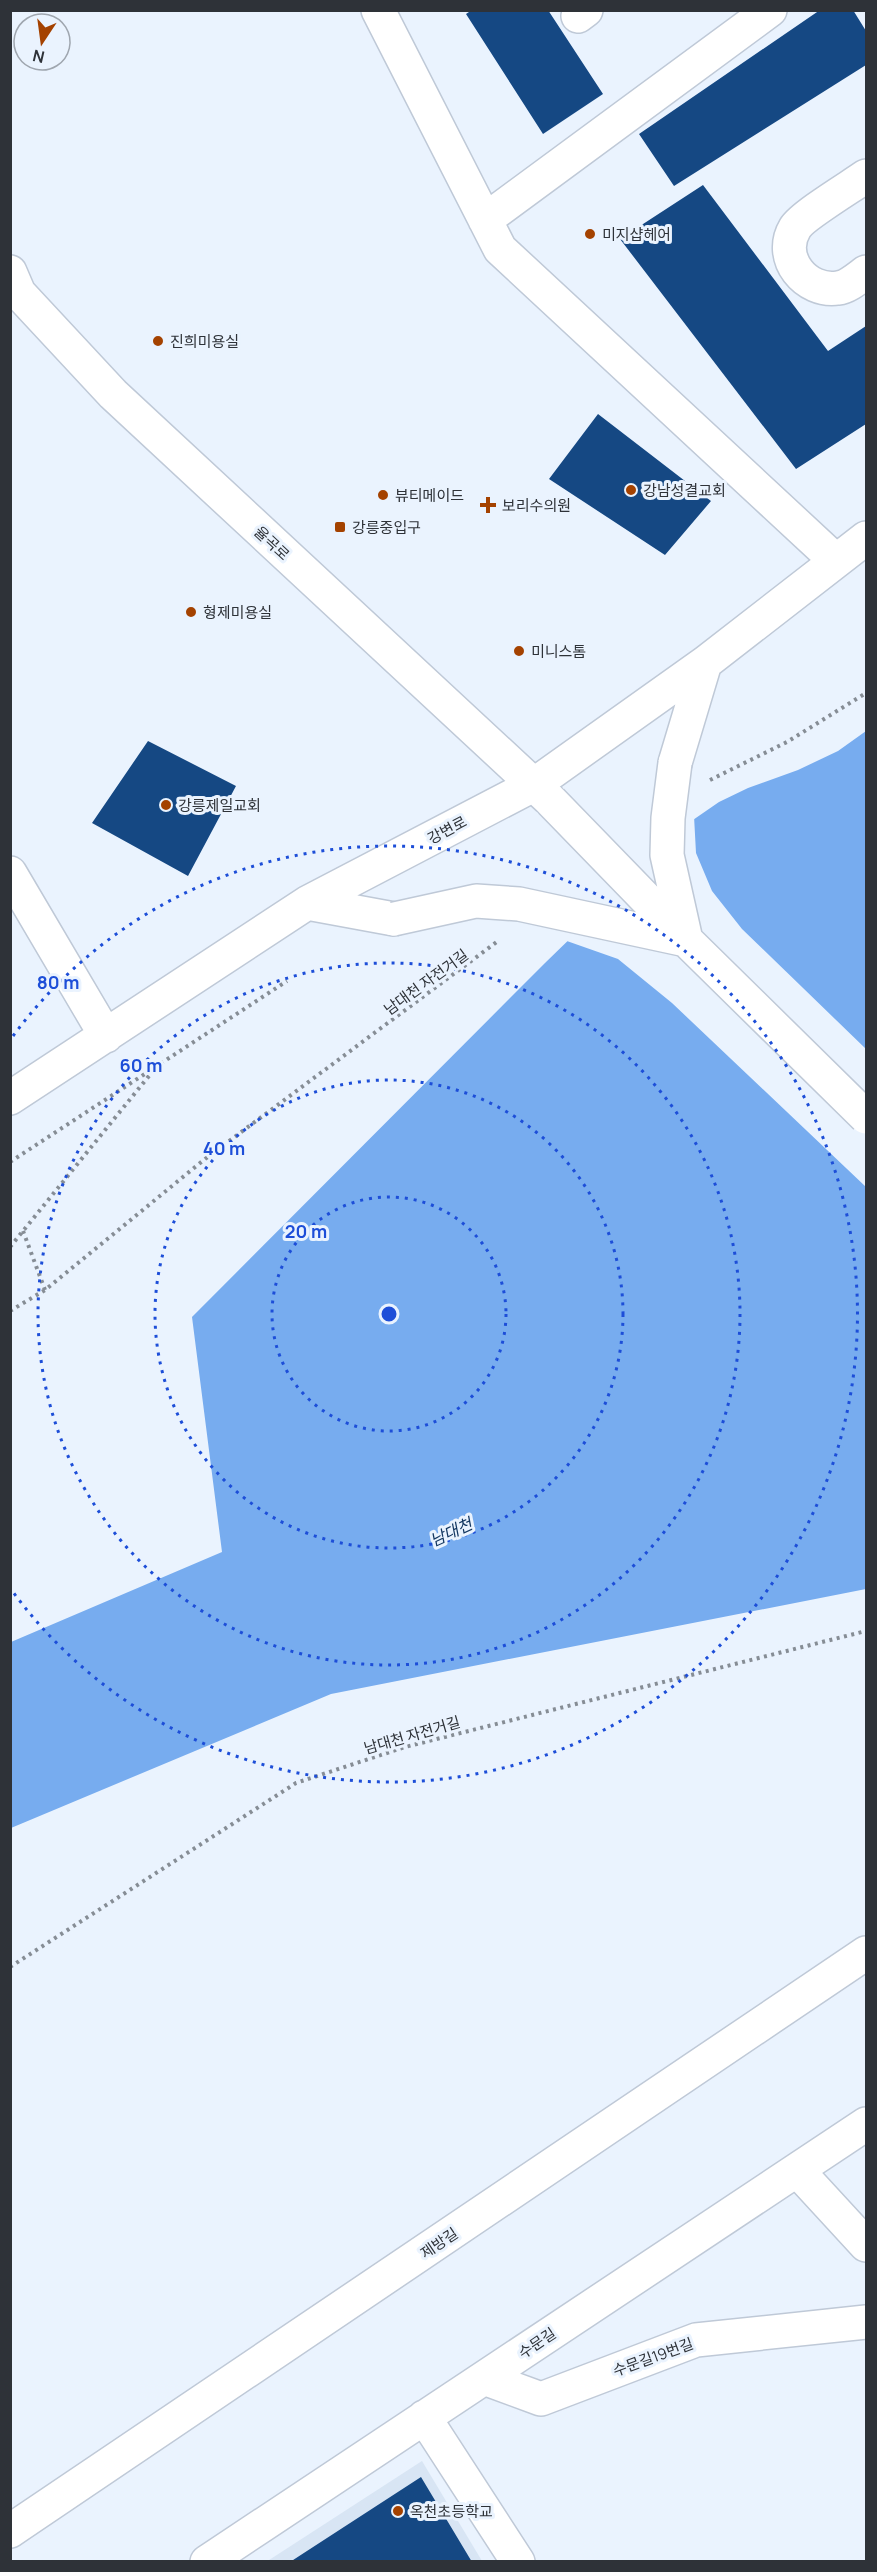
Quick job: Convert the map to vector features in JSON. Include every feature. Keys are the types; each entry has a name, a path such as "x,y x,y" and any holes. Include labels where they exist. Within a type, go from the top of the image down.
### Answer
{"street":[{"path":"378,10 500,249 835,560"},
{"path":"485,220 764,12"},
{"path":"867,176 796,226 789,242 793,264 804,279 821,288 841,288 867,272"},
{"name":"율곡로","path":"13,286 113,394 323,591 543,792 686,940 867,1117"},
{"name":"강변로","path":"10,1098 308,903 543,792 835,560 867,538"},
{"path":"308,903 394,919 476,901 519,904 686,940 667,855 668,818 675,763 705,663"},
{"path":"10,873 106,1036"},
{"name":"제방길","path":"10,2531 867,1953"},
{"name":"수문길","path":"207,2562 867,2124"},
{"path":"797,2170 867,2246"},
{"name":"수문길19번길","path":"484,2378 541,2399 696,2340 867,2322"},
{"path":"424,2417 518,2562"}],"path":[{"path":"704,784 787,742 867,693"},
{"name":"남대천 자전거길","path":"10,1311 45,1290 205,1159 486,952 503,936"},
{"path":"10,1162 287,981"},
{"path":"10,1248 155,1068"},
{"path":"23,1230 45,1290"},
{"name":"남대천 자전거길","path":"10,1967 296,1783 405,1747 867,1631"}],"shaded area":[{"name":"옥천초등학교","path":"422,2461 482,2561 266,2562"}],"water":[{"name":"남대천","path":"866,731 866,1589 331,1694 11,1828 11,1642 222,1552 192,1317 545,963 690,822 719,802 748,788 798,770 838,751"}],"pier":[{"path":"694,816 696,853 712,891 742,929 866,1049 866,1187 672,1003 618,959 564,940"}],"building":[{"path":"472,10 548,10 603,94 543,134 466,14"},
{"path":"820,10 853,10 866,31 866,65 674,186 639,134"},
{"path":"703,185 828,351 866,326 866,424 796,469 620,239"},
{"name":"강남성결교회","path":"598,414 711,501 665,555 549,479"},
{"name":"강릉제일교회","path":"148,741 236,786 188,876 92,823"},
{"name":"옥천초등학교","path":"421,2477 472,2562 290,2562"}],"place":[{"name":"미지샵헤어","path":"590,234"},
{"name":"진희미용실","path":"158,341"},
{"name":"강남성결교회","path":"631,490"},
{"name":"뷰티메이드","path":"383,495"},
{"name":"보리수의원","path":"488,505"},
{"name":"강릉중입구","path":"340,527"},
{"name":"형제미용실","path":"191,612"},
{"name":"미니스톰","path":"519,651"},
{"name":"강릉제일교회","path":"166,805"},
{"name":"옥천초등학교","path":"398,2511"}]}
